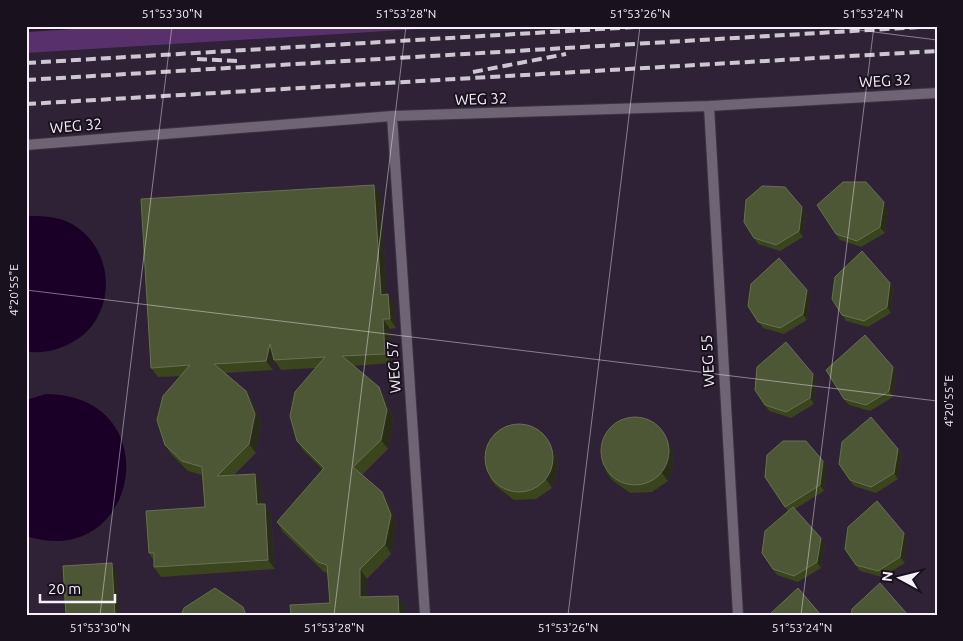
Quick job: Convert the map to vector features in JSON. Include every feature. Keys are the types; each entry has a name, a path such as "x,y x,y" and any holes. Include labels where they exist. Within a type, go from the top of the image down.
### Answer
{"lane":[{"name":"WEG 32","path":"26,145 392,116 708,106 937,92"},
{"name":"WEG 55","path":"708,106 738,615"},
{"name":"WEG 57","path":"392,116 425,615"}],"shaded area":[{"path":"121,26 470,26 26,53 26,32"},
{"path":"470,26 937,26 937,615 26,615 26,53"},
{"path":"26,217 57,218 72,224 87,236 98,251 104,268 106,286 103,304 95,321 83,335 67,345 42,352 26,351"},
{"path":"46,394 86,402 112,422 124,449 125,479 115,508 94,530 64,541 26,536 26,400"}],"building":[{"path":"843,182 866,182 884,202 880,227 857,241 836,234 817,205"},
{"path":"374,185 381,295 388,294 390,319 383,319 385,354 342,356 379,387 387,410 381,440 353,467 382,492 391,515 385,544 360,569 360,597 398,596 399,615 291,615 290,605 330,603 327,565 318,562 277,522 324,468 297,441 290,416 295,392 325,357 274,360 270,344 266,361 214,364 246,391 255,414 249,444 217,476 255,474 257,504 265,504 268,560 154,567 154,553 149,553 146,511 205,507 202,467 182,461 165,445 157,420 163,396 190,365 151,368 141,199"},
{"path":"762,186 785,187 802,207 799,231 776,245 754,238 744,222 746,200"},
{"path":"862,251 890,283 887,307 864,321 842,315 832,299 835,277"},
{"path":"779,258 807,290 803,314 780,328 758,322 748,306 751,284"},
{"path":"865,335 893,367 889,391 866,405 844,399 826,370"},
{"path":"786,342 813,374 810,398 786,412 765,405 755,390 757,367"},
{"path":"635,417 648,420 659,427 666,438 669,451 666,464 659,475 648,482 635,485 622,482 611,475 604,464 601,451 604,438 611,427 622,420"},
{"path":"871,417 898,449 894,473 871,487 850,480 839,464 842,442"},
{"path":"519,424 532,427 543,434 550,445 553,458 550,471 543,482 532,489 519,492 506,489 495,482 488,471 485,458 488,445 495,434 506,427"},
{"path":"783,441 806,441 823,461 820,485 785,507 765,477 767,455"},
{"path":"877,501 904,533 900,557 878,571 856,565 845,549 848,527"},
{"path":"793,507 821,538 817,562 794,576 773,569 762,553 765,531"},
{"path":"112,563 115,615 66,615 63,566"},
{"path":"880,583 908,615 851,615 852,609"},
{"path":"215,588 243,607 246,615 181,615 184,608"},
{"path":"798,588 821,615 770,615 770,614"}],"railway":[{"path":"26,63 652,26"},
{"path":"26,80 937,26"},
{"path":"26,104 937,51"},
{"path":"473,72 566,54"},
{"path":"197,59 239,61"}]}
